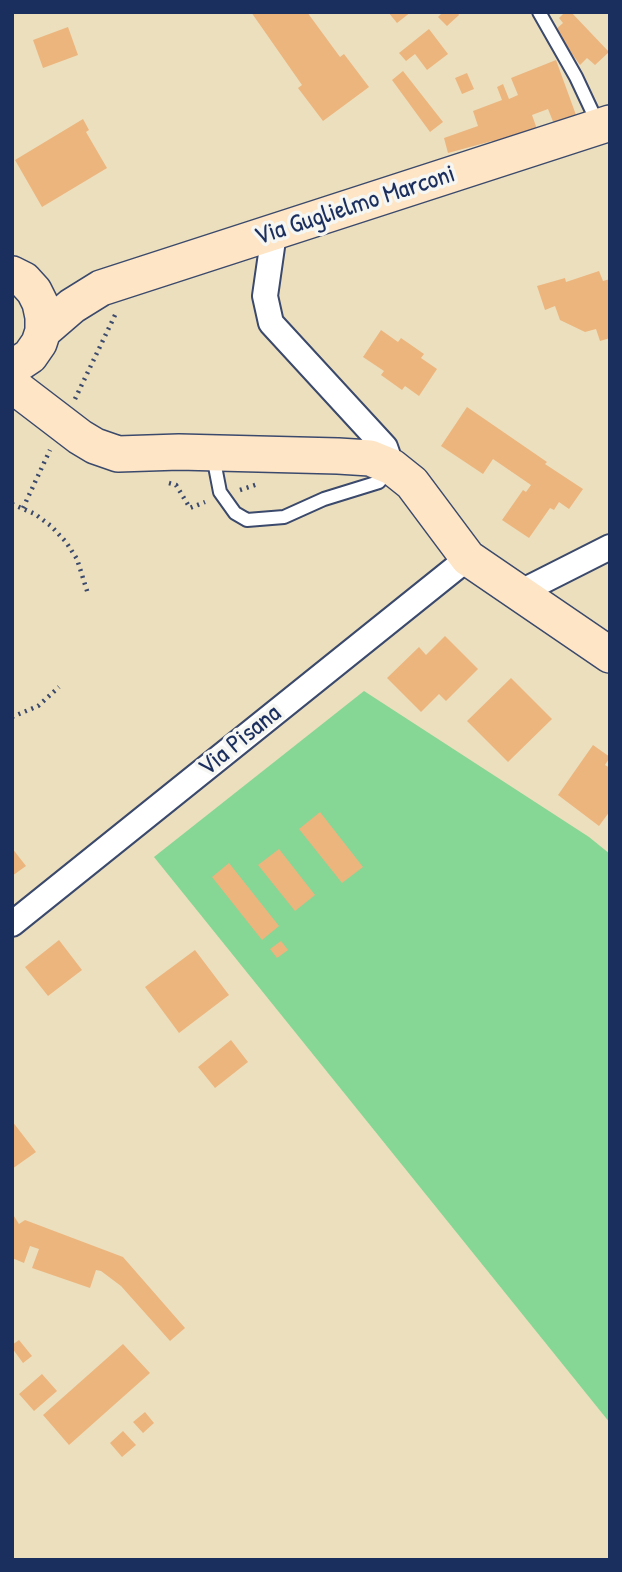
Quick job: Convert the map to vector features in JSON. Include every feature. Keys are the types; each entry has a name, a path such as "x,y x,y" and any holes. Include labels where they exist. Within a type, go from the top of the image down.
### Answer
{"street":[{"name":"Via Guglielmo Marconi","path":"12,368 30,356 41,337 72,306 110,297 274,233 605,124"},
{"path":"274,233 265,296 271,323 385,447 392,467"},
{"name":"Via Guglielmo Marconi","path":"15,275 110,297"},
{"path":"15,275 34,291 40,303 43,317 43,376 62,426"},
{"path":"12,385 62,426 95,446 118,454 338,456 370,458 392,467 412,483 468,558 610,655"},
{"path":"519,593 610,547"},
{"name":"Via Pisana","path":"12,924 468,558"}],"lane":[{"path":"539,12 605,124"},
{"path":"212,453 220,492 234,513 247,520 284,517 324,499 379,482 392,467"}],"path":[{"path":"23,508 62,426 110,297"},
{"path":"12,504 51,526 66,542 77,559 88,594"},
{"path":"12,717 38,706 59,687"}],"green space":[{"path":"364,691 589,837 610,854 610,1423 154,857"}],"building":[{"path":"251,12 307,12 340,57 344,54 369,87 323,121 298,88 302,85"},
{"path":"388,12 411,12 397,23"},
{"path":"443,12 457,12 459,15 447,26 438,17"},
{"path":"565,12 571,12 609,52 595,65 587,58 580,65 555,30 563,23 559,18"},
{"path":"68,27 78,55 43,68 33,40"},
{"path":"429,29 448,54 427,70 415,54 406,61 399,53"},
{"path":"556,60 576,115 554,124 548,109 532,115 538,132 494,147 492,141 448,153 444,138 478,126 473,111 502,100 497,87 503,84 509,99 518,95 511,78"},
{"path":"403,71 443,122 430,132 392,80"},
{"path":"467,73 474,89 462,94 455,78"},
{"path":"83,119 89,130 86,132 107,168 42,207 15,160"},
{"path":"599,271 603,281 610,279 610,338 600,341 596,329 585,332 560,320 555,306 545,310 537,286 565,278 566,282"},
{"path":"381,330 398,342 401,338 424,354 421,358 437,369 419,396 405,386 402,390 381,375 384,371 363,357"},
{"path":"467,407 583,489 569,509 559,502 554,510 550,508 529,538 502,520 523,490 526,492 531,485 493,459 483,474 441,446"},
{"path":"445,636 478,669 446,701 439,694 421,712 387,678 419,647 426,655"},
{"path":"511,678 552,719 508,762 467,721"},
{"path":"593,745 610,757 605,765 610,768 610,811 599,826 558,795"},
{"path":"320,812 363,867 342,883 299,829"},
{"path":"12,848 26,866 12,876"},
{"path":"279,849 315,895 295,911 258,865"},
{"path":"229,863 279,926 262,940 212,877"},
{"path":"59,940 82,970 48,996 25,967"},
{"path":"281,941 288,950 277,958 270,949"},
{"path":"195,950 229,995 179,1033 145,987"},
{"path":"231,1040 248,1062 215,1088 198,1067"},
{"path":"12,1121 36,1152 12,1169"},
{"path":"12,1213 19,1224 25,1220 123,1257 185,1328 170,1341 121,1286 101,1271 96,1270 90,1288 32,1268 39,1249 30,1246 24,1263 12,1258"},
{"path":"19,1340 32,1356 23,1363 12,1348"},
{"path":"123,1344 150,1373 69,1445 43,1415"},
{"path":"42,1374 57,1391 34,1411 19,1394"},
{"path":"145,1412 154,1423 143,1433 133,1422"},
{"path":"123,1431 136,1445 122,1457 110,1443"}]}
